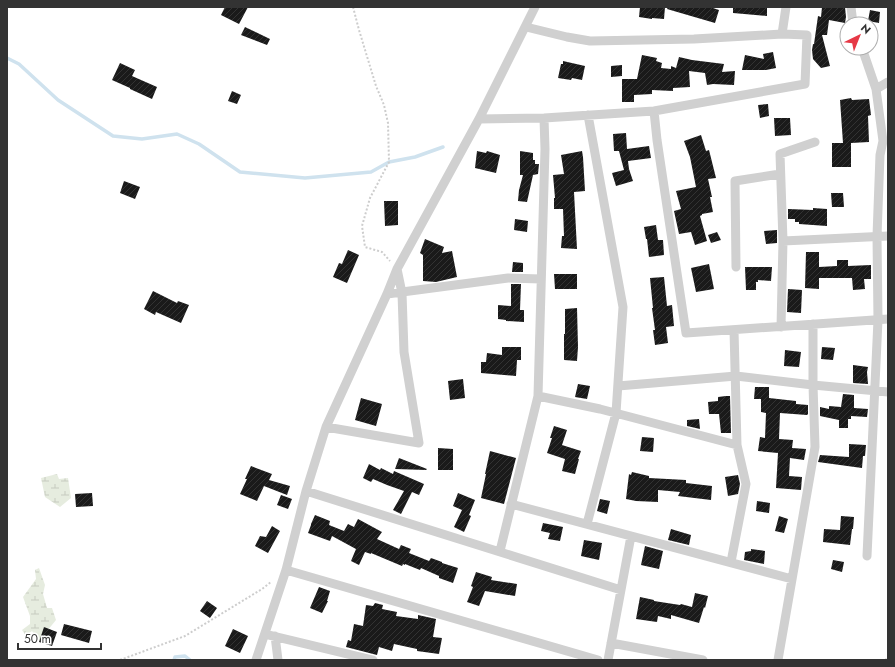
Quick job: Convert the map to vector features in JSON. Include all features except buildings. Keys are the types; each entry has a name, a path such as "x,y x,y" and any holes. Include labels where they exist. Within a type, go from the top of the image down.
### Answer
{"street":[{"path":"256,660 286,570 306,490 326,427 397,269 479,119 535,7"},
{"path":"782,34 786,7"},
{"path":"479,119 544,118 654,111 806,84 807,36 782,34 694,39 590,40 567,37 526,27"},
{"path":"865,56 876,89 885,141 880,155 877,236 878,320 867,556"},
{"path":"876,89 888,82"},
{"path":"654,111 686,333 888,319"},
{"path":"587,524 616,413 623,308 588,115"},
{"path":"500,551 538,396 545,149 544,118"},
{"path":"781,326 782,241 780,154 815,142"},
{"path":"736,267 735,181 780,174"},
{"path":"782,241 888,236"},
{"path":"326,427 419,443 404,352 402,293 397,269"},
{"path":"387,294 508,278 541,279"},
{"path":"778,660 815,446 813,324"},
{"path":"731,562 746,484 737,445 734,330"},
{"path":"618,386 736,376 888,392"},
{"path":"538,396 600,408 737,445"},
{"path":"306,490 621,590"},
{"path":"511,504 792,578"},
{"path":"608,660 631,536"},
{"path":"286,570 598,660"},
{"path":"265,634 373,660"},
{"path":"275,636 278,660"},
{"path":"611,643 704,660"}],"path":[{"path":"353,7 376,86 384,104 388,123 389,162 370,198 362,226 365,247 382,252 397,269"},
{"path":"120,660 185,636 262,589 286,570"}],"green space":[{"path":"57,474 59,479 68,478 71,498 60,507 45,497 41,478"},
{"path":"39,568 45,585 43,594 47,608 52,608 56,620 39,641 32,631 26,636 22,630 30,624 30,616 23,597 36,579 35,570"}],"waterway":[{"path":"7,58 19,64 58,100 113,136 142,139 177,134 199,144 240,172 305,178 371,172 389,162 415,157 443,147"},
{"path":"174,660 175,657 185,656 190,660"}]}
